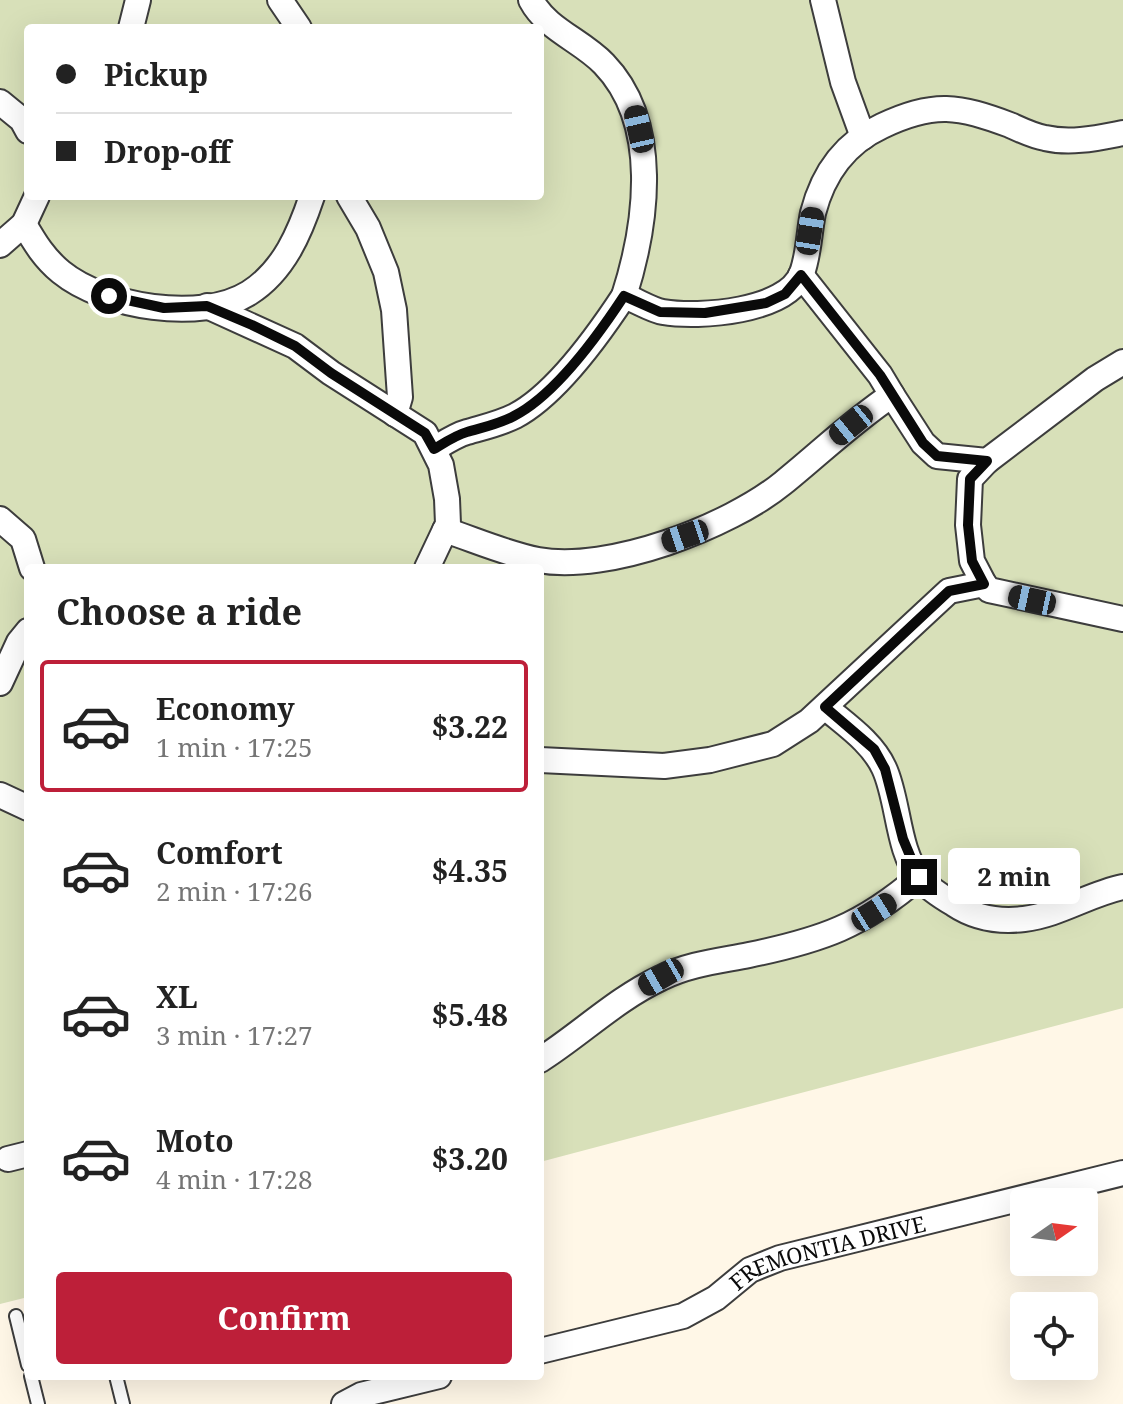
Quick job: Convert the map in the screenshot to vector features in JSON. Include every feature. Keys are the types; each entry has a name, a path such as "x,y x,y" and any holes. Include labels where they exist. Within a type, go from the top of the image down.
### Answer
{"street":[{"path":"132,24 138,0"},
{"path":"280,0 296,24"},
{"path":"434,449 465,432 486,428 518,414 550,388 596,337 624,296 631,273 644,181 642,145 635,114 621,87 603,63 549,24 531,0"},
{"path":"823,0 843,82 863,137"},
{"path":"11,103 24,124"},
{"path":"624,296 660,312 705,313 766,303 785,294 801,275 813,213 825,178 848,147 909,114 941,107 970,111 1045,139 1081,141 1123,133"},
{"path":"0,245 24,224 35,200"},
{"path":"24,224 41,254 64,275 91,290 127,302 164,308 207,306 249,293 270,275 301,229 311,200"},
{"path":"351,200 368,228 386,272 394,310 400,397 395,414"},
{"path":"801,275 871,363 923,443 937,456 987,461"},
{"path":"207,306 295,346 331,373 425,433 441,465 448,524 429,564"},
{"path":"1123,362 1095,379 987,461 970,479 968,525 972,561 989,590 1123,619"},
{"path":"445,530 539,560 603,558 662,544 708,528 747,507 782,484 892,395"},
{"path":"0,519 23,539 31,564"},
{"path":"544,760 664,766 710,760 773,744 809,721 949,591 984,584"},
{"path":"0,683 24,636"},
{"path":"825,707 874,749 885,769 903,839 919,877 967,913 995,921 1026,919 1061,911 1123,887"},
{"path":"0,795 24,806"},
{"path":"544,1057 597,1018 661,977 701,963 794,945 859,922 889,903 919,877"},
{"name":"FREMONTIA DRIVE","path":"544,1350 683,1316 716,1298 750,1270 780,1258 1123,1173"},
{"path":"344,1404 361,1395 423,1380"}],"lane":[{"path":"16,1316 24,1349"},
{"path":"32,1380 38,1404"},
{"path":"117,1380 123,1404"}],"green space":[{"path":"0,0 1123,0 1123,1008 544,1161 544,564 24,564 24,1298 0,1304"}],"route":[{"path":"109,296 164,308 195,309 207,306 252,325 295,346 331,373 425,433 434,449 465,432 486,428 518,414 550,388 596,337 624,296 660,312 705,313 766,303 785,294 801,275 880,375 923,443 937,456 987,461 970,479 968,525 972,561 984,584 949,591 825,707 874,749 885,769 903,839 919,877"}]}
